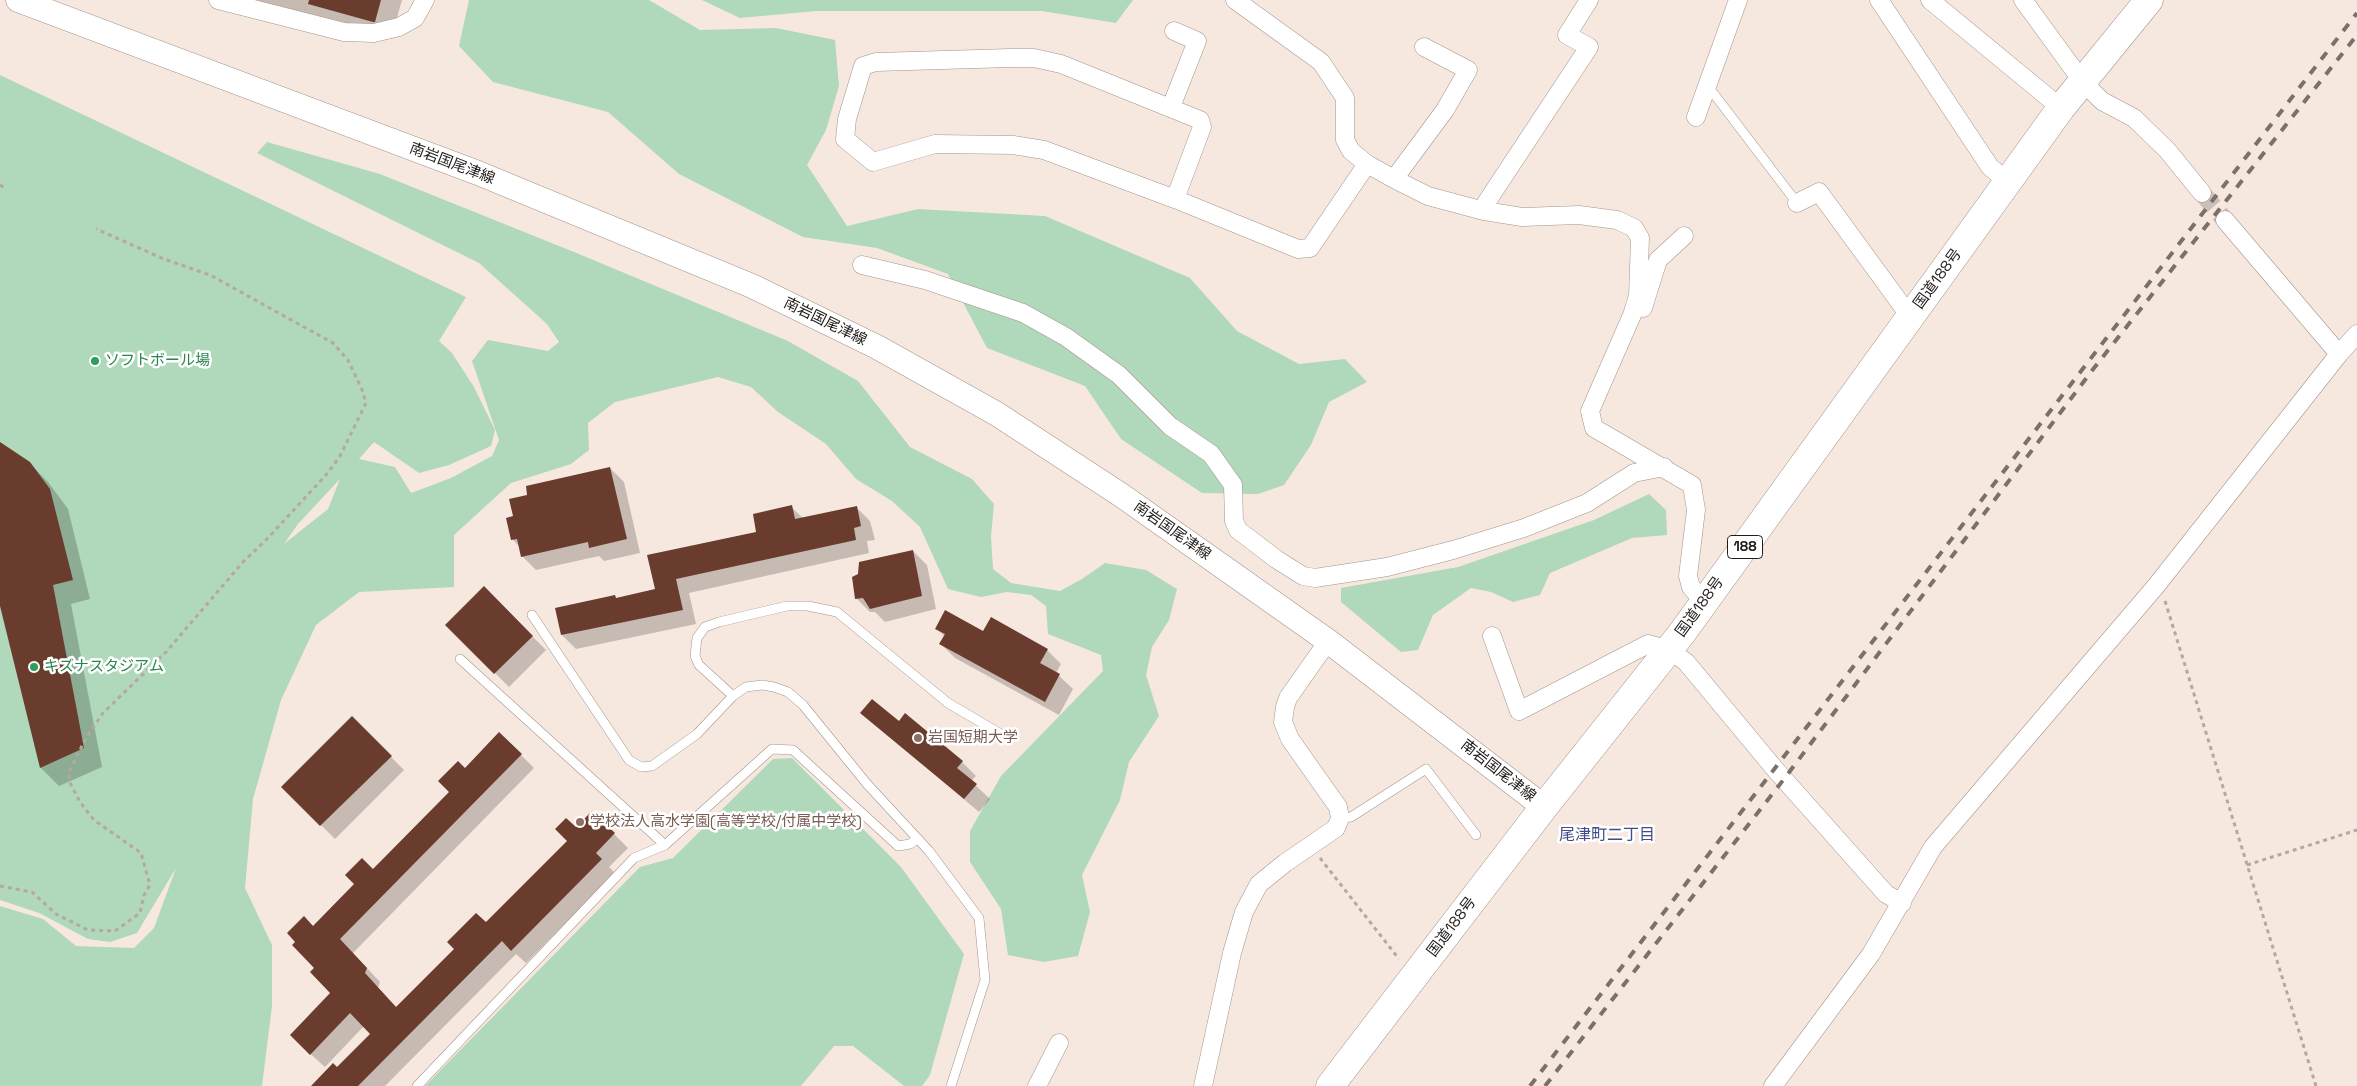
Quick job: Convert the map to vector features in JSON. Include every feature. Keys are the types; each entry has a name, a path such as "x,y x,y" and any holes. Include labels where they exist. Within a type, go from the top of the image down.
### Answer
{"highway":[{"name":"国道188号","path":"1330,1086 1544,807 1669,650 2061,108 2149,0"}],"main road":[{"name":"南岩国尾津線","path":"18,0 478,173 752,286 868,342 997,414 1121,495 1328,642 1544,807"}],"street":[{"path":"218,0 344,32 374,34 399,27 415,18 425,0"},
{"path":"1235,0 1321,62 1345,98 1345,140 1351,151 1367,164 1428,196 1484,211 1522,217 1579,215 1617,220 1634,228 1640,238 1638,296 1632,315 1590,412 1594,428 1692,485 1696,510 1688,576 1691,587 1704,602"},
{"path":"1484,211 1486,203 1589,47 1567,35 1589,0"},
{"path":"1696,117 1738,0"},
{"path":"1879,0 1990,167 2007,182"},
{"path":"1930,0 2061,108"},
{"path":"2023,0 2082,81 2102,101 2134,118 2167,150 2202,193"},
{"path":"1171,107 1197,41 1174,31"},
{"path":"1394,179 1444,110 1468,70 1424,48"},
{"path":"1175,199 1202,127 1200,120 1171,107 1061,64 1034,58 876,62 863,66 847,119 845,140 873,162 935,144 1013,145 1044,150 1175,199 1298,249 1310,248 1367,164"},
{"path":"1797,203 1819,192 1904,307 1912,315"},
{"path":"2225,220 2339,354"},
{"path":"1632,315 1643,309 1658,260 1684,236"},
{"path":"862,265 925,280 1023,313 1066,337 1119,375 1170,426 1212,454 1233,485 1234,520 1238,530 1276,559 1303,576 1315,578 1387,567 1453,550 1524,528 1587,504 1634,473 1664,467"},
{"path":"1773,1086 1871,954 1933,847 2156,586 2339,354 2357,334"},
{"path":"1492,636 1519,711 1648,644 1669,650 1686,662 1774,768 1886,894 1902,903"},
{"path":"1203,1086 1232,953 1244,912 1259,884 1336,828 1340,818 1338,807 1290,739 1283,722 1288,698 1328,642"},
{"path":"1037,1086 1059,1043"}],"lane":[{"path":"1706,88 1714,94 1797,203"},
{"path":"733,696 699,665 695,656 697,638 705,628 719,622 788,606 808,606 837,612 948,703 999,733"},
{"path":"532,615 629,760 641,767 652,766 696,734 733,696 746,688 762,685 788,692 803,704 867,784 917,839 979,918 985,980 951,1086"},
{"path":"460,660 665,845"},
{"path":"417,1086 634,858 665,845 772,749 793,750 898,846 910,844 917,839"},
{"path":"1340,818 1351,817 1426,769 1476,835"}],"path":[{"path":"0,185 5,188"},
{"path":"0,886 32,892 56,914 88,930 115,931 140,913 144,895 150,885 141,853 131,844 94,820 80,802 69,781 70,770 86,738 103,713 166,652 243,562 326,476 340,456 366,403 364,392 348,360 333,343 210,275 164,259 96,229"},
{"path":"2156,586 2164,597 2316,1086"},
{"path":"2247,865 2357,830"},
{"path":"1310,846 1413,978"}],"green space":[{"path":"469,0 649,0 700,30 776,28 835,40 839,86 826,130 807,165 847,226 918,209 1045,216 1190,278 1237,331 1299,364 1345,359 1367,382 1329,402 1311,445 1284,485 1258,494 1202,493 1121,439 1085,386 987,348 948,274 877,248 803,237 679,174 608,112 493,82 459,46"},
{"path":"702,0 1133,0 1116,23 1042,11 816,11 740,18"},
{"path":"0,75 466,297 439,341 452,353 474,387 495,430 491,446 449,465 419,473 374,442 359,459 395,467 411,493 451,478 492,456 499,440 472,361 488,340 548,351 559,342 547,324 479,263 257,153 267,142 380,174 574,252 788,341 858,381 910,447 972,479 994,504 991,536 993,569 1011,583 1060,591 1105,563 1146,570 1177,589 1169,620 1152,647 1146,675 1159,716 1129,762 1120,800 1082,875 1090,912 1078,956 1044,962 1008,955 1001,909 970,862 970,831 1001,776 1103,671 1101,655 1048,634 1046,606 1031,595 1007,592 981,597 948,589 920,527 892,501 856,479 826,444 778,412 751,387 718,377 615,402 588,423 589,450 571,464 511,483 454,535 454,587 359,592 316,625 281,700 253,799 245,888 272,945 272,1006 262,1086 0,1086 0,906 43,919 76,946 134,948 154,928 176,868 137,933 110,942 88,939 39,913 0,900","holes":["340,479 328,509 284,544 298,524"]},
{"path":"1649,494 1666,510 1667,535 1632,538 1550,573 1540,595 1513,602 1491,592 1471,588 1433,615 1418,650 1401,652 1341,602 1341,588 1458,567 1594,520"},
{"path":"792,758 901,867 964,954 930,1075 922,1086 904,1086 853,1046 834,1046 801,1086 425,1086 640,867 673,858 773,759"}],"building":[{"path":"309,0 381,0 375,22 373,22 308,4"},
{"name":"キズナスタジアム","path":"0,442 30,462 50,489 73,580 53,585 84,748 40,768 0,606"},
{"path":"610,467 627,539 589,548 588,542 521,557 517,539 511,540 506,518 513,516 509,499 527,495 526,486"},
{"path":"792,505 795,519 857,506 861,526 854,528 856,540 676,579 683,610 561,635 555,608 615,595 616,598 655,589 647,555 756,532 753,514"},
{"path":"913,550 922,596 870,609 863,598 855,599 852,577 858,574 859,562"},
{"path":"484,586 533,636 494,674 445,625"},
{"path":"945,610 983,631 991,617 1048,649 1040,663 1060,674 1045,702 939,644 945,634 935,629"},
{"path":"872,699 899,721 905,713 963,761 957,768 977,784 964,799 860,713"},
{"path":"352,716 392,756 320,826 281,787"},
{"path":"499,732 522,754 340,939 367,968 365,973 396,1007 454,949 447,942 476,913 486,922 567,841 555,829 566,818 576,827 592,811 615,833 596,853 602,859 511,951 502,941 358,1086 311,1086 333,1063 337,1067 370,1034 350,1013 310,1055 290,1035 330,993 310,972 314,968 292,945 295,942 287,933 304,916 313,926 354,884 345,875 362,858 373,869 449,792 438,781 458,761 465,768"}],"tunnel":[{"path":"2202,193 2225,220"}],"railway":[{"path":"1530,1086 2357,13"},
{"path":"1545,1086 1784,779 2094,368 2357,35"}],"place":[{"name":"ソフトボール場","path":"95,361"},
{"name":"キズナスタジアム","path":"34,667"},
{"name":"岩国短期大学","path":"918,738"},
{"name":"学校法人高水学園(高等学校/付属中学校)","path":"580,822"}],"district":[{"name":"尾津町二丁目","path":"1607,836"}]}
